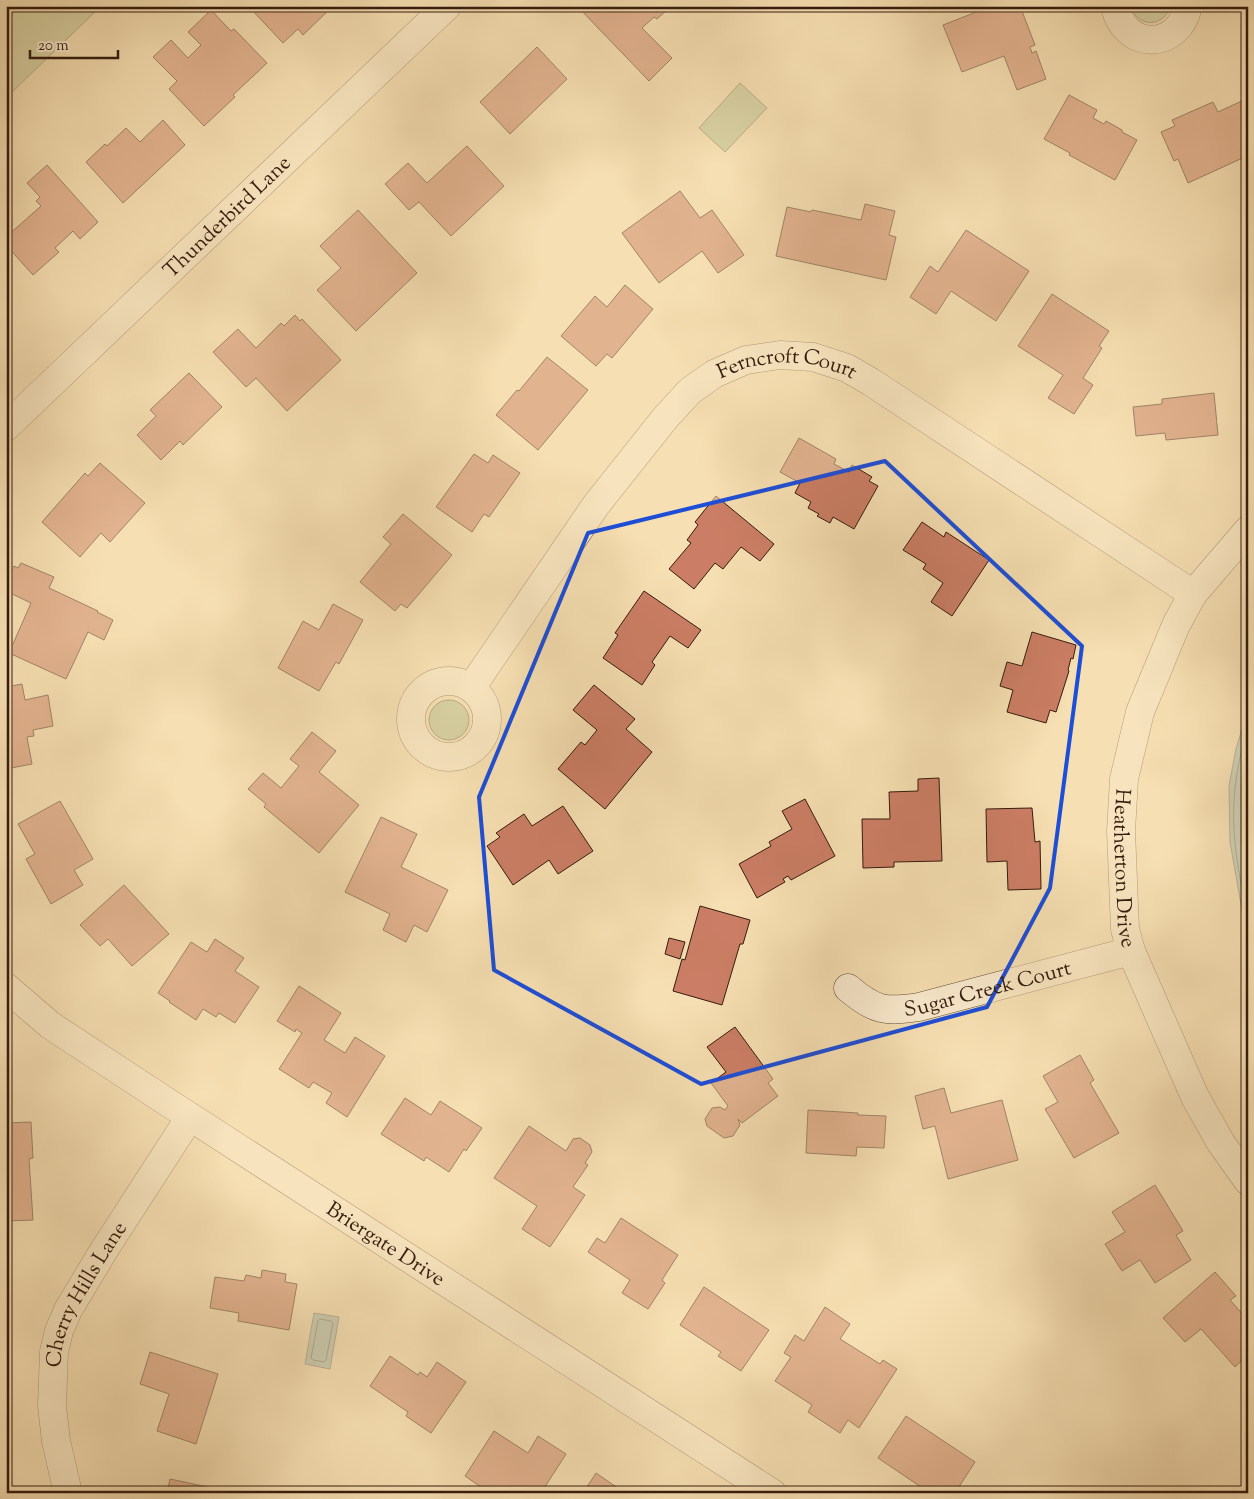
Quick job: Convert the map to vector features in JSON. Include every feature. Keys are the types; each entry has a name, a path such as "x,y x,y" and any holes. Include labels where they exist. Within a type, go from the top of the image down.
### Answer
{"street":[{"name":"Thunderbird Lane","path":"6,427 448,6"},
{"path":"1115,6 1118,20 1126,30 1136,37 1147,40 1159,39 1170,35 1179,28 1185,18 1188,6"},
{"name":"Ferncroft Court","path":"472,688 596,505 666,417 690,391 714,374 746,360 780,355 813,357 847,368 1193,594"},
{"name":"Heatherton Drive","path":"1248,530 1193,594 1176,625 1140,712 1124,779 1120,831 1125,929 1130,951 1195,1097 1221,1143 1248,1181"},
{"name":"Sugar Creek Court","path":"848,988 871,1006 885,1010 919,1007 1130,951"},
{"name":"Briergate Drive","path":"6,987 50,1025 772,1493"},
{"name":"Cherry Hills Lane","path":"68,1493 56,1441 52,1406 54,1352 59,1331 68,1310 90,1272 190,1117"}],"highlighted area":[{"path":"885,461 1082,646 1050,888 987,1007 701,1084 494,970 479,797 588,533"}],"green space":[{"path":"6,6 101,6 6,98"},
{"path":"1131,6 1170,6 1162,18 1150,22 1138,18"},
{"path":"740,83 767,108 725,152 699,128"},
{"path":"449,700 463,706 469,720 463,734 449,740 435,734 429,720 435,706"}],"water":[{"path":"1248,715 1248,944 1230,842 1229,786 1236,749"},
{"path":"314,1313 339,1317 330,1369 305,1364"}],"building":[{"path":"253,6 333,6 303,35 298,29 283,43 251,9"},
{"path":"577,6 666,6 668,9 657,19 654,17 642,28 672,58 649,81"},
{"path":"992,6 1020,6 1035,45 1030,47 1032,53 1036,51 1046,79 1017,90 1004,56 962,72 943,25"},
{"path":"211,10 231,31 234,29 267,63 204,126 169,89 177,81 153,57 171,40 188,58 201,45 188,32"},
{"path":"537,47 567,79 510,134 480,102"},
{"path":"1069,95 1097,110 1093,118 1104,124 1106,121 1137,140 1115,180 1044,139"},
{"path":"1244,100 1248,109 1248,158 1247,156 1188,183 1178,159 1174,161 1161,132 1175,126 1172,120 1213,102 1218,112"},
{"path":"163,120 185,145 123,203 86,162 126,128 140,142"},
{"path":"467,146 504,186 451,236 419,202 409,210 385,184 408,163 427,183"},
{"path":"47,165 98,222 80,239 73,231 55,248 59,252 33,275 6,245 6,237 41,206 36,201 40,197 27,183"},
{"path":"680,191 700,218 712,210 744,255 718,273 702,251 659,283 622,233"},
{"path":"865,204 895,211 889,235 896,237 886,280 776,256 787,207 861,220"},
{"path":"358,210 417,273 356,331 317,290 341,268 320,246"},
{"path":"966,230 1029,271 996,321 951,291 936,314 910,297 930,266 938,272"},
{"path":"625,285 653,309 612,358 607,354 596,366 561,336 595,296 607,307"},
{"path":"1052,294 1109,331 1099,346 1102,348 1083,378 1093,385 1074,414 1048,398 1063,375 1018,346"},
{"path":"295,315 300,321 302,319 341,360 287,411 256,378 246,387 213,352 238,329 256,348 281,323 284,326"},
{"path":"547,357 588,390 538,450 496,415"},
{"path":"189,373 222,407 183,445 180,441 161,460 137,435 156,416 150,410"},
{"path":"1214,393 1218,435 1166,440 1165,433 1136,436 1133,407 1162,404 1162,399"},
{"path":"799,438 836,459 834,464 849,472 852,465 872,477 869,481 878,486 854,529 833,517 830,523 817,516 819,514 808,508 811,502 795,493 800,483 780,472"},
{"path":"474,454 488,463 493,455 520,473 489,517 484,514 472,532 436,507"},
{"path":"100,463 145,503 110,542 101,533 80,557 42,522 85,473 88,476"},
{"path":"716,496 774,544 760,561 741,547 723,569 715,563 694,589 669,569 691,543 687,540 698,525 695,522"},
{"path":"403,514 452,555 407,608 401,604 395,611 360,582 391,544 383,537"},
{"path":"922,522 944,537 946,532 989,560 952,616 931,602 943,583 923,569 926,564 903,550"},
{"path":"21,563 54,577 49,588 113,620 104,640 88,632 66,679 9,653 31,603 6,591 6,583 14,566 18,568"},
{"path":"644,591 701,630 688,648 670,636 652,662 655,665 642,685 603,658 618,635 615,633"},
{"path":"333,604 363,620 339,664 336,662 319,691 278,668 303,621 319,630"},
{"path":"1032,632 1076,645 1056,712 1050,710 1046,723 1007,712 1013,690 1000,686 1007,662 1022,666"},
{"path":"22,684 25,700 48,695 53,726 33,730 34,736 27,737 32,764 6,769 6,687"},
{"path":"594,685 635,719 626,729 652,752 605,809 558,769 581,742 585,745 597,730 573,710"},
{"path":"312,732 336,751 319,772 359,805 319,853 264,807 266,804 248,789 263,773 281,788 299,766 290,759"},
{"path":"939,778 942,861 894,862 894,867 863,868 862,819 890,819 889,792 918,791 918,779"},
{"path":"805,799 835,856 791,880 788,876 783,879 785,882 757,898 739,864 771,846 769,842 792,829 782,811"},
{"path":"60,801 93,859 74,870 83,885 51,904 26,859 35,854 18,824"},
{"path":"563,806 593,851 558,874 549,860 513,885 487,846 500,837 496,833 524,814 532,826"},
{"path":"1032,808 1035,842 1040,841 1041,889 1008,890 1007,861 987,862 986,809"},
{"path":"381,817 417,834 401,867 448,890 427,932 414,925 406,942 383,930 390,914 345,892"},
{"path":"124,885 169,934 132,966 108,939 100,946 80,925"},
{"path":"700,906 750,920 743,944 740,944 722,1005 673,991 682,959 685,960"},
{"path":"669,938 685,942 680,959 665,954"},
{"path":"215,939 244,958 235,971 259,987 235,1023 219,1013 216,1017 203,1009 196,1020 158,993 191,942 207,952"},
{"path":"299,986 341,1013 324,1040 345,1053 355,1037 385,1056 347,1117 326,1103 332,1093 313,1082 309,1088 279,1069 302,1033 296,1029 295,1032 277,1021"},
{"path":"735,1027 773,1079 768,1083 778,1096 742,1123 738,1119 740,1125 733,1136 724,1138 707,1126 705,1119 712,1108 720,1107 725,1110 728,1106 711,1083 726,1072 707,1047"},
{"path":"1080,1055 1094,1080 1090,1083 1119,1133 1074,1158 1045,1109 1058,1102 1043,1076"},
{"path":"944,1088 951,1113 1002,1100 1018,1160 948,1179 935,1126 923,1129 915,1096"},
{"path":"405,1098 431,1115 440,1101 482,1128 466,1151 464,1149 449,1172 426,1157 424,1161 381,1134"},
{"path":"808,1110 886,1116 884,1148 857,1147 856,1156 806,1153"},
{"path":"31,1122 33,1158 29,1159 33,1220 6,1221 6,1123"},
{"path":"529,1126 566,1151 573,1139 580,1138 590,1145 592,1152 585,1163 588,1165 573,1187 585,1195 550,1247 522,1229 537,1206 494,1178"},
{"path":"1155,1185 1183,1231 1176,1235 1191,1260 1155,1283 1140,1260 1122,1271 1105,1244 1125,1232 1112,1212"},
{"path":"621,1218 678,1255 662,1280 665,1283 648,1309 622,1293 630,1280 588,1252 597,1238 605,1243"},
{"path":"262,1270 286,1274 285,1282 297,1284 289,1330 238,1321 239,1313 210,1308 215,1277 244,1281 246,1275 261,1278"},
{"path":"1215,1272 1236,1296 1230,1300 1248,1320 1248,1355 1235,1367 1201,1329 1185,1342 1163,1318"},
{"path":"704,1287 769,1330 741,1371 718,1356 721,1352 680,1325"},
{"path":"825,1307 850,1324 840,1339 880,1364 883,1360 897,1369 859,1428 848,1420 840,1433 808,1412 812,1405 775,1381 791,1357 784,1353 795,1335 804,1341"},
{"path":"150,1352 218,1374 196,1444 157,1431 169,1394 140,1384"},
{"path":"390,1356 418,1375 420,1372 427,1377 437,1362 466,1382 431,1433 406,1416 408,1412 370,1386"},
{"path":"906,1416 975,1462 955,1493 930,1493 878,1458"},
{"path":"494,1431 528,1453 538,1436 566,1454 541,1493 477,1493 481,1487 465,1476"},
{"path":"596,1473 625,1493 583,1493"},
{"path":"170,1479 231,1492 167,1493"},
{"path":"1003,1487 1012,1493 999,1493"}]}
